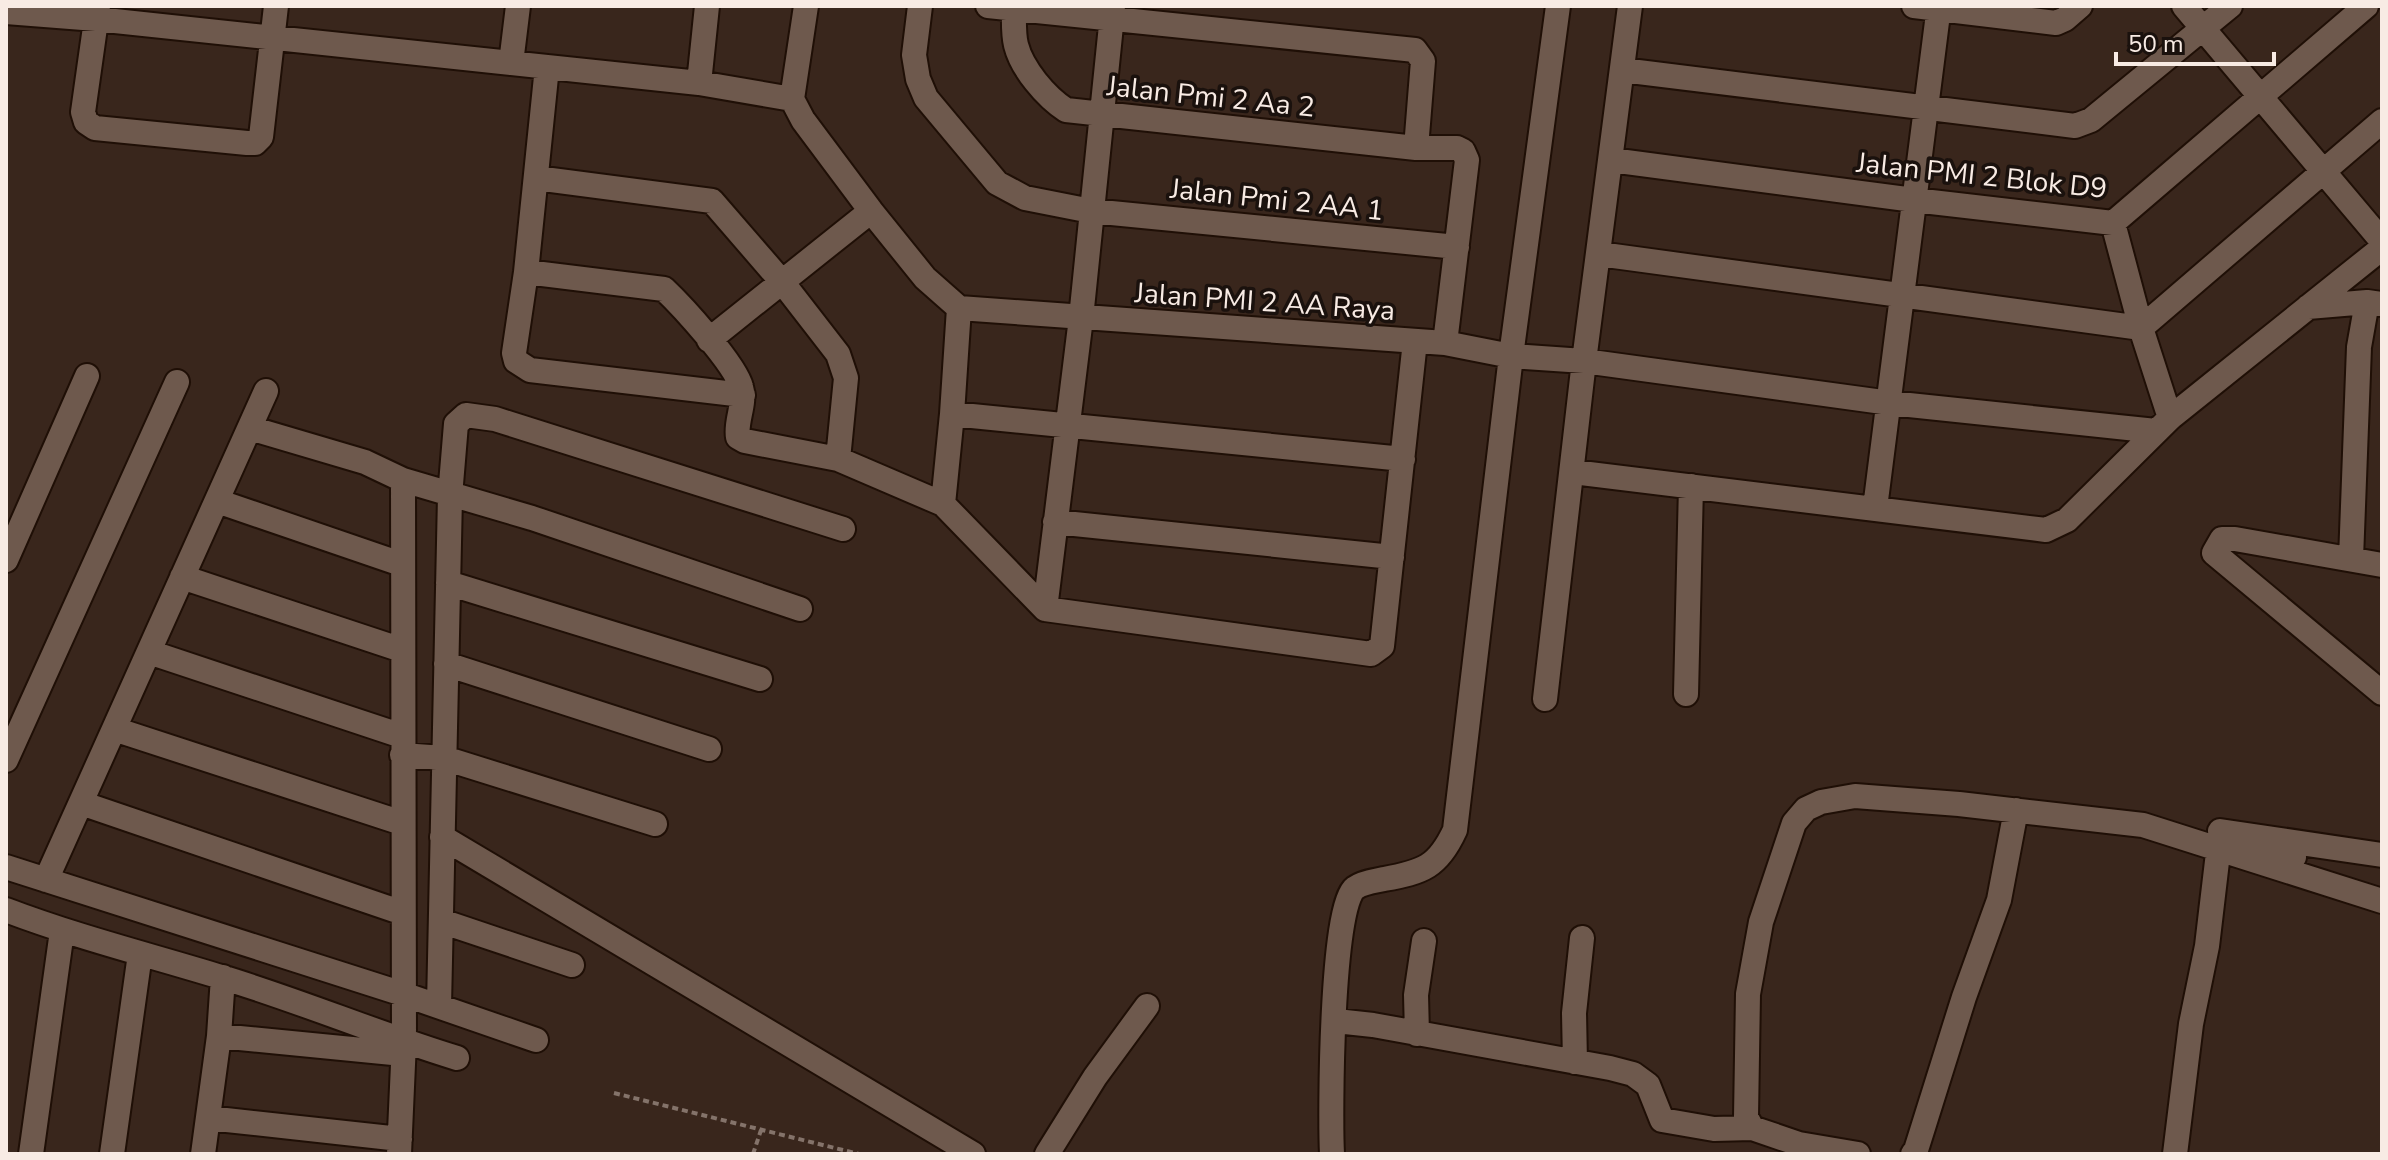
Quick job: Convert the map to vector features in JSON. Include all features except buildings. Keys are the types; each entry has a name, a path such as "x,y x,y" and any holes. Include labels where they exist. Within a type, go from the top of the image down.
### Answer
{"street":[{"path":"97,13 83,112 86,122 95,128 255,143 261,137 276,6"},
{"path":"511,63 518,6"},
{"path":"699,83 707,6"},
{"path":"806,6 792,99 803,120 871,211 925,278 959,308 943,504"},
{"name":"Jalan Pmi 2 AA 1","path":"920,6 914,55 918,79 926,98 997,183 1025,198 1091,211 1457,247"},
{"path":"988,6 1113,12 1415,50 1423,61 1416,148"},
{"path":"1332,1154 1331,1076 1336,984 1344,911 1349,893 1357,886 1427,867 1440,858 1455,830 1511,356 1558,6"},
{"path":"1545,699 1584,361 1630,6"},
{"path":"1914,6 2056,23 2080,6"},
{"path":"2184,6 2382,241"},
{"path":"1622,70 2075,126 2091,120 2230,6"},
{"name":"Jalan PMI 2 Blok D9","path":"1611,160 2113,223 2366,6"},
{"name":"Jalan Pmi 2 Aa 2","path":"1014,7 1015,41 1021,59 1054,102 1066,110 1463,151 1467,160 1457,247"},
{"path":"1875,508 1939,7"},
{"path":"6,12 97,13 272,38 699,83 792,99"},
{"path":"1045,609 1081,318 1113,12"},
{"path":"547,67 526,272 514,353 516,361 530,370 743,395"},
{"path":"1599,254 2141,328 2382,121"},
{"path":"536,178 702,197 712,201 783,283 844,366 846,378 838,459"},
{"path":"709,340 871,211"},
{"path":"2113,223 2163,424"},
{"path":"1445,343 1457,247"},
{"path":"1573,472 2046,530 2067,520 2163,424 2382,248"},
{"path":"526,272 664,289 709,340 739,381 743,395 738,437 745,441 838,459 943,504 1045,609 1371,654 1382,646 1415,341"},
{"path":"2308,307 2374,303 2360,341 2351,559"},
{"name":"Jalan PMI 2 AA Raya","path":"959,308 1445,343 1511,356 1584,361 1890,403 2163,424"},
{"path":"6,560 87,376"},
{"path":"6,760 177,382"},
{"path":"46,880 266,391"},
{"path":"952,414 1403,459"},
{"path":"439,1006 450,496 456,424 466,415 495,419 843,529"},
{"path":"250,428 365,462 403,480 450,496 546,523 800,609"},
{"path":"208,1118 399,1146 403,1048 403,480"},
{"path":"1686,694 1691,486"},
{"path":"217,501 401,564"},
{"path":"1055,522 1392,557"},
{"path":"2382,565 2235,539 2222,539 2214,553 2382,693"},
{"path":"182,577 402,650"},
{"path":"448,583 760,679"},
{"path":"149,652 402,746 655,824"},
{"path":"446,664 709,749"},
{"path":"114,729 402,823"},
{"path":"1752,1128 1746,1117 1745,1031 1751,966 1761,922 1794,823 1806,809 1821,802 1855,796 2143,825 2382,901"},
{"path":"81,803 403,913"},
{"path":"1913,1154 1999,900 2016,810"},
{"path":"2220,831 2382,855"},
{"path":"2220,831 2382,888"},
{"path":"2175,1154 2191,1024 2207,946 2220,831"},
{"path":"442,837 973,1154"},
{"path":"6,867 403,994 536,1040"},
{"path":"6,910 62,931 223,977 403,1048"},
{"path":"441,921 572,965"},
{"path":"31,1154 62,931"},
{"path":"1575,1062 1574,1013 1582,938"},
{"path":"1417,1034 1416,995 1424,941"},
{"path":"112,1154 140,954"},
{"path":"203,1154 219,1036 223,977"},
{"path":"1047,1154 1095,1077 1147,1006"},
{"path":"1336,1021 1610,1068 1641,1079 1652,1093 1662,1120 1714,1129 1752,1128 1799,1144 1860,1153"},
{"path":"219,1036 403,1048 457,1058"}],"path":[{"path":"614,1093 859,1154"},
{"path":"753,1154 761,1130"}]}
